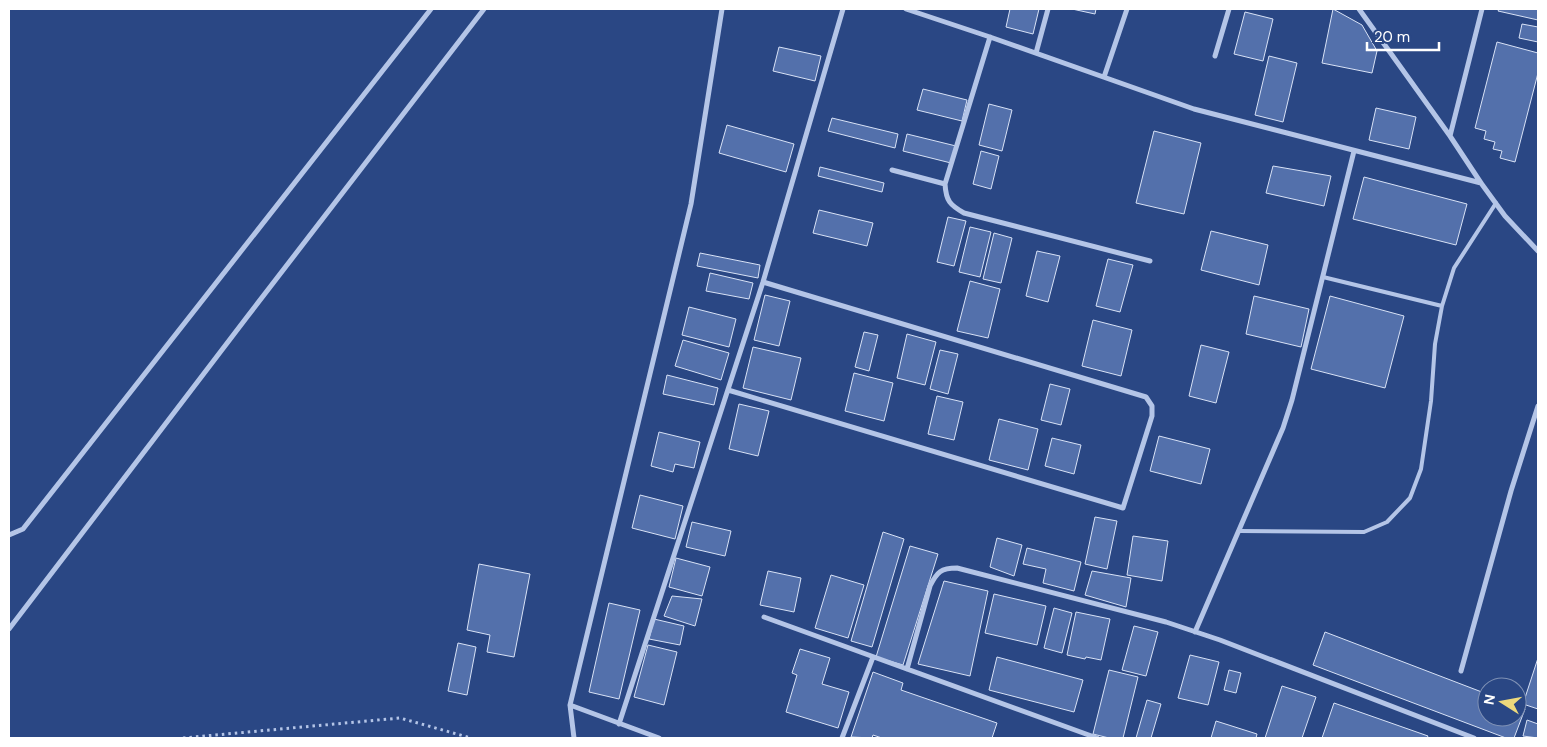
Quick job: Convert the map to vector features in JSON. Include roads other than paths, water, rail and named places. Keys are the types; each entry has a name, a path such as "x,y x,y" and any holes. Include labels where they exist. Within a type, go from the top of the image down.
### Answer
{"street":[{"path":"9,535 23,529 431,9"},
{"path":"9,629 246,316 484,9"},
{"path":"574,738 570,706 691,204 722,9"},
{"path":"619,724 763,282 843,9"},
{"path":"906,9 1194,109 1481,183"},
{"path":"1036,53 1048,9"},
{"path":"1104,77 1127,9"},
{"path":"1215,56 1230,9"},
{"path":"1359,9 1505,216 1538,251"},
{"path":"1450,136 1482,9"},
{"path":"990,37 945,184 946,198 954,208 964,213 1150,261"},
{"path":"1195,632 1283,428 1292,400 1354,151"},
{"path":"892,170 945,184"},
{"path":"728,390 1123,508 1152,416 1152,406 1146,397 763,282"},
{"path":"1461,671 1511,491 1538,406"},
{"path":"907,669 930,586 935,576 945,568 957,568 1135,613 1195,632 1474,738"},
{"path":"764,617 1097,738"},
{"path":"842,738 873,657"},
{"path":"570,706 659,738"}],"lane":[{"path":"1239,531 1364,532 1387,522 1410,498 1420,469 1431,401 1435,344 1442,306 1454,268 1496,203"},
{"path":"1323,277 1442,306"}]}
